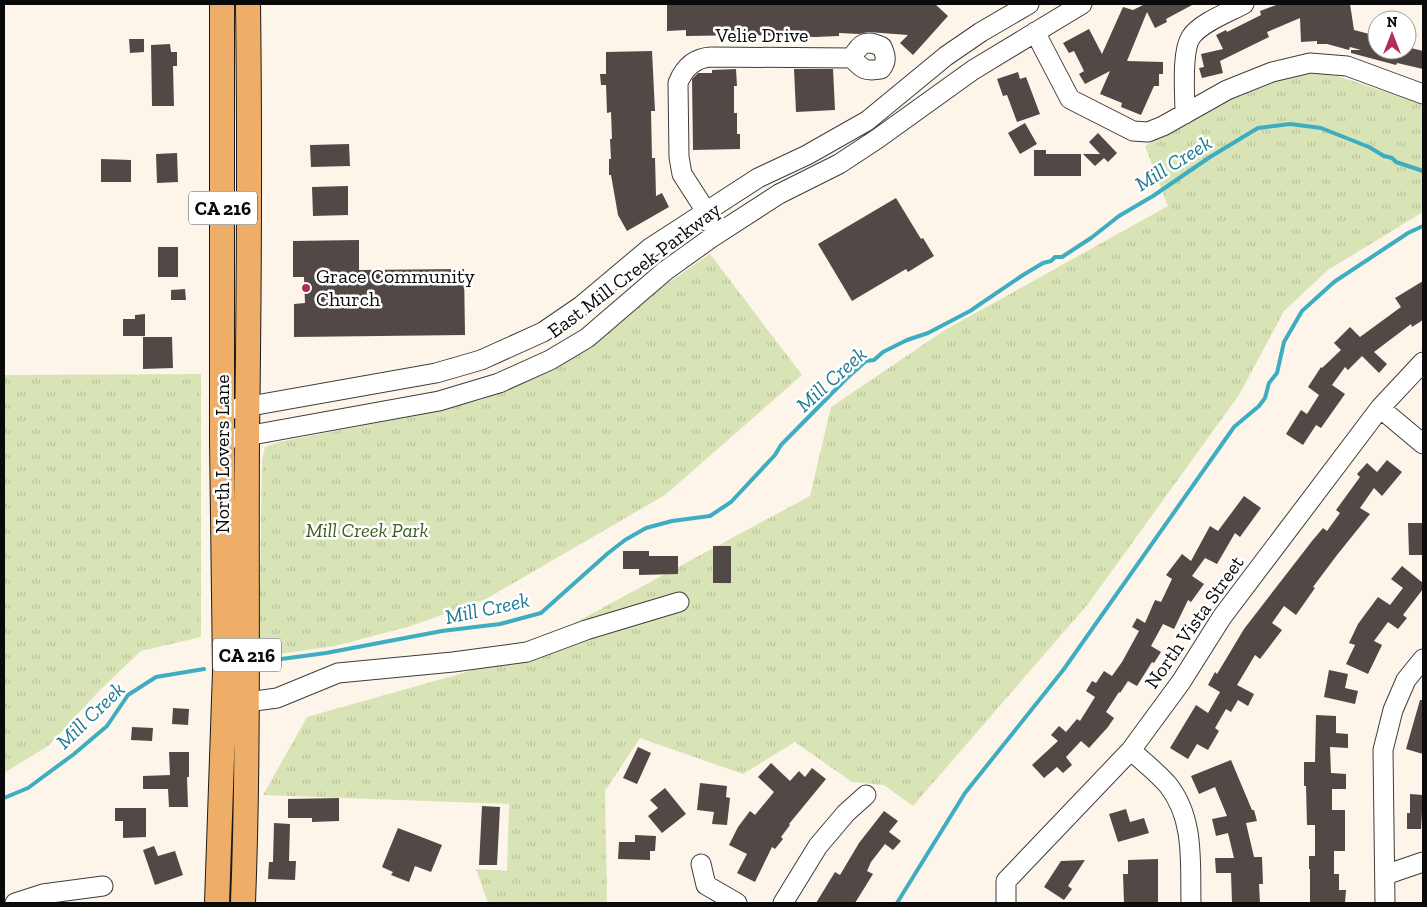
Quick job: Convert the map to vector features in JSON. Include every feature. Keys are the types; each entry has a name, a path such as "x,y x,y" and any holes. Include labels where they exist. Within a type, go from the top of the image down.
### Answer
{"main road":[{"name":"North Lovers Lane","path":"217,903 225,671 222,441 222,4"},
{"name":"North Lovers Lane","path":"243,903 247,702 248,4"}],"street":[{"name":"East Mill Creek Parkway","path":"222,411 436,372 481,360 520,344 543,332 581,306 650,248 758,178 807,155 867,121 946,56 981,32 1029,4"},
{"name":"East Mill Creek Parkway","path":"222,441 439,401 499,383 550,360 587,338 674,265 711,238 779,194 839,164 877,140 972,70 1082,4"},
{"path":"1185,114 1185,52 1191,37 1200,27 1244,4"},
{"path":"1035,32 1070,98 1133,130 1148,132 1163,126 1227,90 1272,72 1310,63 1347,66 1423,94"},
{"name":"Velie Drive","path":"706,212 682,174 679,157 678,83 682,73 691,63 702,57 852,58"},
{"path":"674,265 709,221 709,216 706,212"},
{"name":"North Vista Street","path":"1006,903 1006,881 1131,750 1181,682 1222,617 1380,408 1423,362"},
{"path":"1380,408 1423,444"},
{"path":"247,702 277,698 338,673 453,662 526,652 586,630 679,602"},
{"path":"1385,903 1383,750 1393,710 1406,680 1423,659"},
{"path":"1131,750 1168,785 1182,810 1190,838 1191,903"},
{"path":"782,903 818,846 846,813 866,794"},
{"path":"1385,875 1423,862"},
{"path":"701,864 706,885 737,903"},
{"path":"15,903 43,894 103,886"}],"green space":[{"path":"1318,73 1337,76 1423,104 1423,212 1328,270 1284,311 1239,395 1088,604 913,806 884,785 852,782 795,742 743,774 640,738 605,791 607,903 488,903 476,869 507,871 509,804 263,795 307,717 502,662 810,496 831,407 945,330 1168,206 1145,146 1217,104 1276,79"},
{"name":"Mill Creek Park","path":"710,254 802,375 665,495 486,599 411,626 335,646 259,657 262,460 265,447 279,442 418,415 481,400 520,384 564,361 645,299"},
{"path":"201,374 201,637 141,651 101,689 48,746 4,773 4,375"}],"building":[{"path":"667,4 935,4 948,16 913,55 900,43 908,35 868,32 859,34 839,33 839,36 815,37 752,35 686,36 686,30 667,31"},
{"path":"1142,4 1194,4 1166,19 1167,22 1155,28 1147,12 1127,61 1163,62 1163,74 1159,74 1159,86 1154,86 1141,115 1121,107 1122,103 1100,94 1110,71 1085,84 1079,74 1084,71 1074,51 1069,53 1063,43 1089,29 1102,54 1123,7 1133,10"},
{"path":"1279,4 1350,4 1354,30 1367,33 1367,57 1351,53 1351,50 1361,50 1350,47 1349,50 1327,44 1317,44 1317,41 1301,42 1300,18 1267,32 1269,37 1220,61 1223,73 1202,78 1199,68 1204,67 1201,54 1223,49 1216,35 1226,30 1227,32 1261,15 1260,11"},
{"path":"129,39 144,39 144,52 130,53"},
{"path":"170,44 171,52 177,52 177,66 173,66 174,106 152,106 151,45"},
{"path":"1417,50 1423,51 1423,69 1397,63 1396,65 1377,60 1417,60"},
{"path":"652,51 655,111 651,111 652,158 655,158 656,196 662,193 669,207 627,231 618,215 611,175 609,175 609,159 611,159 610,139 612,139 611,112 607,113 606,85 601,85 600,74 606,74 606,52"},
{"path":"736,69 737,86 734,86 734,113 737,113 737,134 740,134 740,149 693,150 692,79 698,73 712,73 712,70"},
{"path":"794,69 833,69 835,110 796,112"},
{"path":"1018,72 1020,79 1026,77 1040,114 1017,122 1007,95 1003,96 997,79"},
{"path":"1025,123 1037,144 1020,154 1008,133"},
{"path":"1098,133 1117,153 1108,162 1104,158 1095,166 1083,154 1100,154 1089,142"},
{"path":"349,144 350,166 311,167 310,145"},
{"path":"1034,150 1046,150 1046,154 1081,154 1081,176 1034,176"},
{"path":"177,153 178,182 157,183 156,154"},
{"path":"101,159 131,160 131,182 101,182"},
{"path":"348,186 348,215 313,216 312,187"},
{"path":"896,198 921,239 923,238 934,256 908,272 906,269 852,301 818,244"},
{"path":"359,240 359,270 464,269 465,335 294,337 294,304 305,303 304,277 293,277 293,241"},
{"path":"158,247 178,247 178,277 158,277"},
{"path":"1423,281 1423,320 1412,327 1411,324 1374,352 1387,364 1379,373 1362,356 1348,370 1345,367 1332,385 1345,394 1321,428 1316,425 1303,445 1286,434 1301,410 1307,414 1319,395 1308,387 1321,367 1341,350 1334,343 1350,327 1360,337 1401,307 1395,298"},
{"path":"185,289 186,300 171,300 171,290"},
{"path":"145,314 145,336 123,336 123,319 135,319 135,315"},
{"path":"143,337 172,337 173,368 143,369"},
{"path":"1387,460 1402,472 1382,496 1374,488 1360,508 1370,514 1313,587 1315,588 1296,615 1284,606 1272,623 1282,630 1260,659 1255,655 1237,685 1254,694 1248,706 1238,700 1231,712 1226,709 1215,728 1219,731 1208,750 1197,744 1188,759 1170,748 1196,705 1208,713 1220,692 1208,685 1215,672 1217,674 1244,629 1312,541 1323,528 1327,531 1340,513 1336,510 1360,477 1357,474 1367,463 1377,472"},
{"path":"1244,496 1261,508 1240,537 1235,533 1217,564 1205,558 1192,576 1204,584 1191,602 1188,600 1174,629 1163,624 1151,646 1161,652 1154,663 1152,662 1137,686 1128,681 1119,692 1106,712 1114,718 1089,748 1081,741 1066,757 1072,765 1063,773 1057,767 1044,778 1032,765 1058,741 1051,735 1059,726 1066,732 1077,719 1080,721 1095,697 1086,691 1092,681 1096,683 1104,671 1112,676 1122,662 1139,631 1132,627 1137,618 1145,623 1155,600 1161,602 1172,579 1166,575 1182,554 1191,561 1210,526 1218,531"},
{"path":"1408,523 1423,523 1423,555 1409,555"},
{"path":"713,546 731,546 731,583 713,583"},
{"path":"623,551 649,551 649,556 678,556 678,574 639,575 639,569 623,569"},
{"path":"1402,566 1423,583 1423,589 1403,615 1407,618 1398,629 1388,622 1374,641 1382,645 1368,674 1346,664 1355,645 1349,643 1358,624 1378,597 1390,605 1403,588 1391,579"},
{"path":"1329,670 1348,674 1345,688 1358,691 1355,704 1324,697"},
{"path":"1420,700 1423,700 1423,754 1406,749"},
{"path":"173,708 189,709 188,725 172,724"},
{"path":"1316,715 1336,716 1336,733 1348,734 1348,748 1330,747 1331,773 1346,774 1346,789 1332,789 1332,810 1345,810 1345,851 1334,851 1334,874 1339,874 1339,890 1346,890 1345,903 1310,903 1309,856 1315,856 1315,825 1307,825 1304,762 1315,762"},
{"path":"132,727 153,728 152,741 131,740"},
{"path":"638,747 651,753 637,784 623,778"},
{"path":"169,752 189,752 189,777 187,777 188,807 169,807 168,789 143,789 143,776 170,775"},
{"path":"1231,760 1252,810 1254,810 1257,821 1246,823 1254,857 1262,857 1263,884 1259,884 1260,903 1232,903 1231,873 1216,873 1215,858 1234,858 1228,833 1216,836 1212,819 1227,816 1215,787 1199,794 1191,776"},
{"path":"771,763 790,781 799,771 805,777 812,768 826,779 789,824 781,837 783,839 775,849 772,847 755,882 737,873 747,854 729,845 738,827 750,811 755,815 774,792 758,777"},
{"path":"700,783 727,786 726,797 730,798 727,825 712,824 714,812 697,810"},
{"path":"665,788 686,814 662,833 648,816 658,808 650,800"},
{"path":"1410,794 1423,795 1421,829 1407,829 1407,813 1410,813"},
{"path":"339,798 339,821 312,822 312,818 288,818 288,799"},
{"path":"482,806 500,807 497,865 479,865"},
{"path":"115,808 146,808 146,837 123,838 123,821 115,821"},
{"path":"1126,809 1130,822 1144,818 1149,833 1118,842 1109,814"},
{"path":"884,811 898,821 889,832 901,841 893,850 885,844 871,862 867,871 873,874 855,903 816,903 835,872 840,875 859,843"},
{"path":"274,823 290,824 289,861 296,861 295,880 268,879 269,862 273,862"},
{"path":"398,828 442,845 431,872 415,866 409,882 391,875 393,872 382,867"},
{"path":"635,835 656,836 655,851 650,851 650,860 618,859 619,842 635,842"},
{"path":"154,846 158,856 175,851 183,875 155,885 143,850"},
{"path":"1158,859 1158,903 1124,903 1123,874 1128,874 1128,860"},
{"path":"1085,860 1068,886 1072,889 1064,900 1044,887 1061,861"}],"waterway":[{"name":"Mill Creek","path":"259,662 326,653 442,631 500,624 541,613 625,540 646,528 672,521 710,516 731,502 775,455 781,445 866,361 874,360 883,352 907,340 928,333 970,311 1043,263 1051,261 1055,257 1062,257 1091,238 1119,216 1258,128 1290,124 1321,128 1369,147 1384,156 1392,158 1396,162 1423,171"},
{"path":"897,903 965,793 1064,669 1234,427 1259,406 1265,398 1269,383 1277,373 1284,342 1302,311 1334,282 1408,233 1423,226"},
{"name":"Mill Creek","path":"4,798 28,788 74,754 107,726 128,695 156,677 204,669"}],"place":[{"name":"Grace Community Church","path":"306,288"}]}
